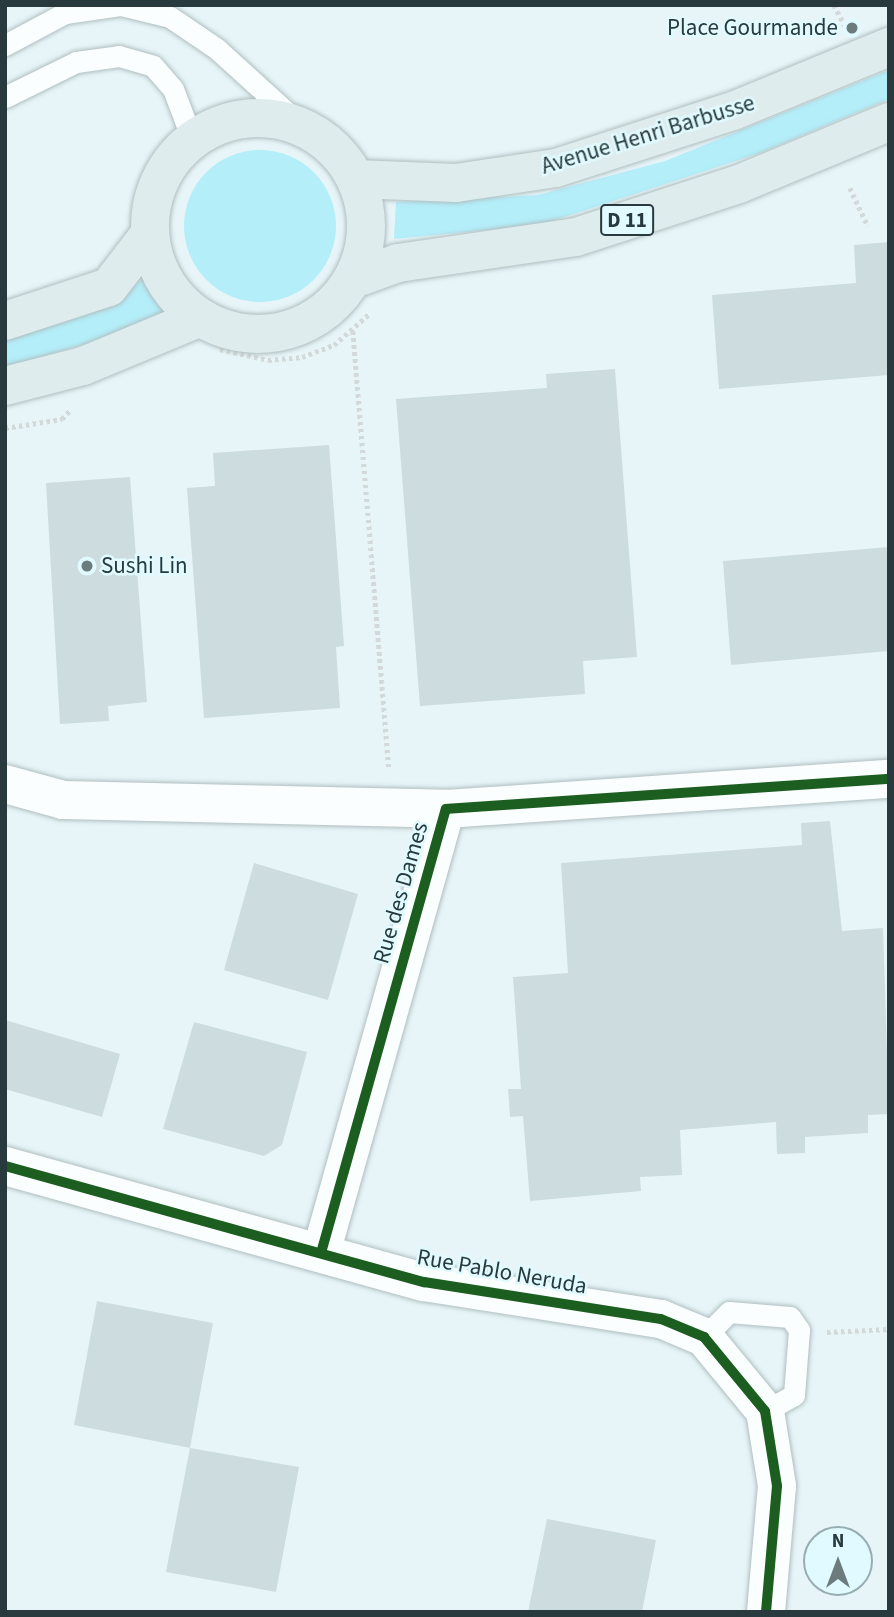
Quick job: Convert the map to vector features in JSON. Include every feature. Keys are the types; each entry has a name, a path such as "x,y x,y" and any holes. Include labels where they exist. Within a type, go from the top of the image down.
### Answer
{"main road":[{"name":"Avenue Henri Barbusse","path":"356,179 456,183 555,168 733,111 889,47"},
{"path":"5,386 205,332 260,335 292,330 365,292 366,236 356,179 334,149 303,127 246,118 192,139 167,166 157,188 149,235 156,268 174,296 205,332"},
{"name":"D 11","path":"365,292 423,258 576,237 739,184 889,122"},
{"path":"5,320 109,287 149,235"}],"street":[{"name":"Rue des Dames","path":"5,785 63,800 446,809 889,779"},
{"name":"Rue des Dames","path":"321,1253 446,809"},
{"name":"Rue Pablo Neruda","path":"5,1166 424,1282 661,1319 704,1337 765,1411"},
{"path":"765,1411 777,1486 766,1612"}],"lane":[{"path":"5,45 65,13 121,5 170,17 217,49 303,127"},
{"path":"5,97 76,62 118,56 153,66 173,89 192,139"},
{"path":"704,1337 729,1312 790,1317 799,1330 794,1395 765,1411"}],"path":[{"path":"834,5 851,37"},
{"path":"850,188 868,226"},
{"path":"365,292 354,331 392,807"},
{"path":"205,332 268,360 302,358 354,331"},
{"path":"799,1330 889,1329"}],"shaded area":[{"path":"889,70 889,99 760,153 540,225 394,239 396,202 538,195 665,161"},
{"path":"260,150 289,156 314,172 330,197 336,226 330,255 314,280 289,296 260,302 231,296 206,280 190,255 184,226 190,197 206,172 231,156"},
{"path":"148,276 171,311 112,336 5,368 5,334 95,311"}],"building":[{"path":"889,242 889,375 719,389 712,295 856,283 854,245"},
{"path":"615,369 637,657 583,661 585,694 420,706 396,399 547,388 546,374"},
{"path":"329,445 344,646 336,647 340,708 204,718 187,488 215,486 213,453"},
{"path":"130,477 147,702 108,706 109,721 60,724 46,483"},
{"path":"889,547 889,651 731,665 723,561"},
{"path":"830,821 842,931 883,928 889,1114 868,1115 868,1133 805,1137 805,1153 777,1154 776,1122 680,1130 682,1175 640,1177 641,1191 530,1201 523,1116 510,1117 508,1089 521,1089 513,977 568,973 561,863 802,845 801,823"},
{"path":"254,863 358,894 328,1000 224,970"},
{"path":"5,1020 120,1054 102,1117 5,1089"},
{"path":"194,1022 307,1052 282,1145 264,1156 163,1129"},
{"path":"97,1301 213,1323 190,1448 74,1425"},
{"path":"190,1448 299,1467 276,1592 166,1572"},
{"path":"547,1519 656,1540 642,1612 528,1612"}],"cycle path":[{"path":"321,1253 446,809 889,779"},
{"path":"5,1166 424,1282 661,1319 704,1337 765,1411 777,1486 766,1612"}],"place":[{"name":"Place Gourmande","path":"852,28"},
{"name":"Sushi Lin","path":"87,566"}]}
